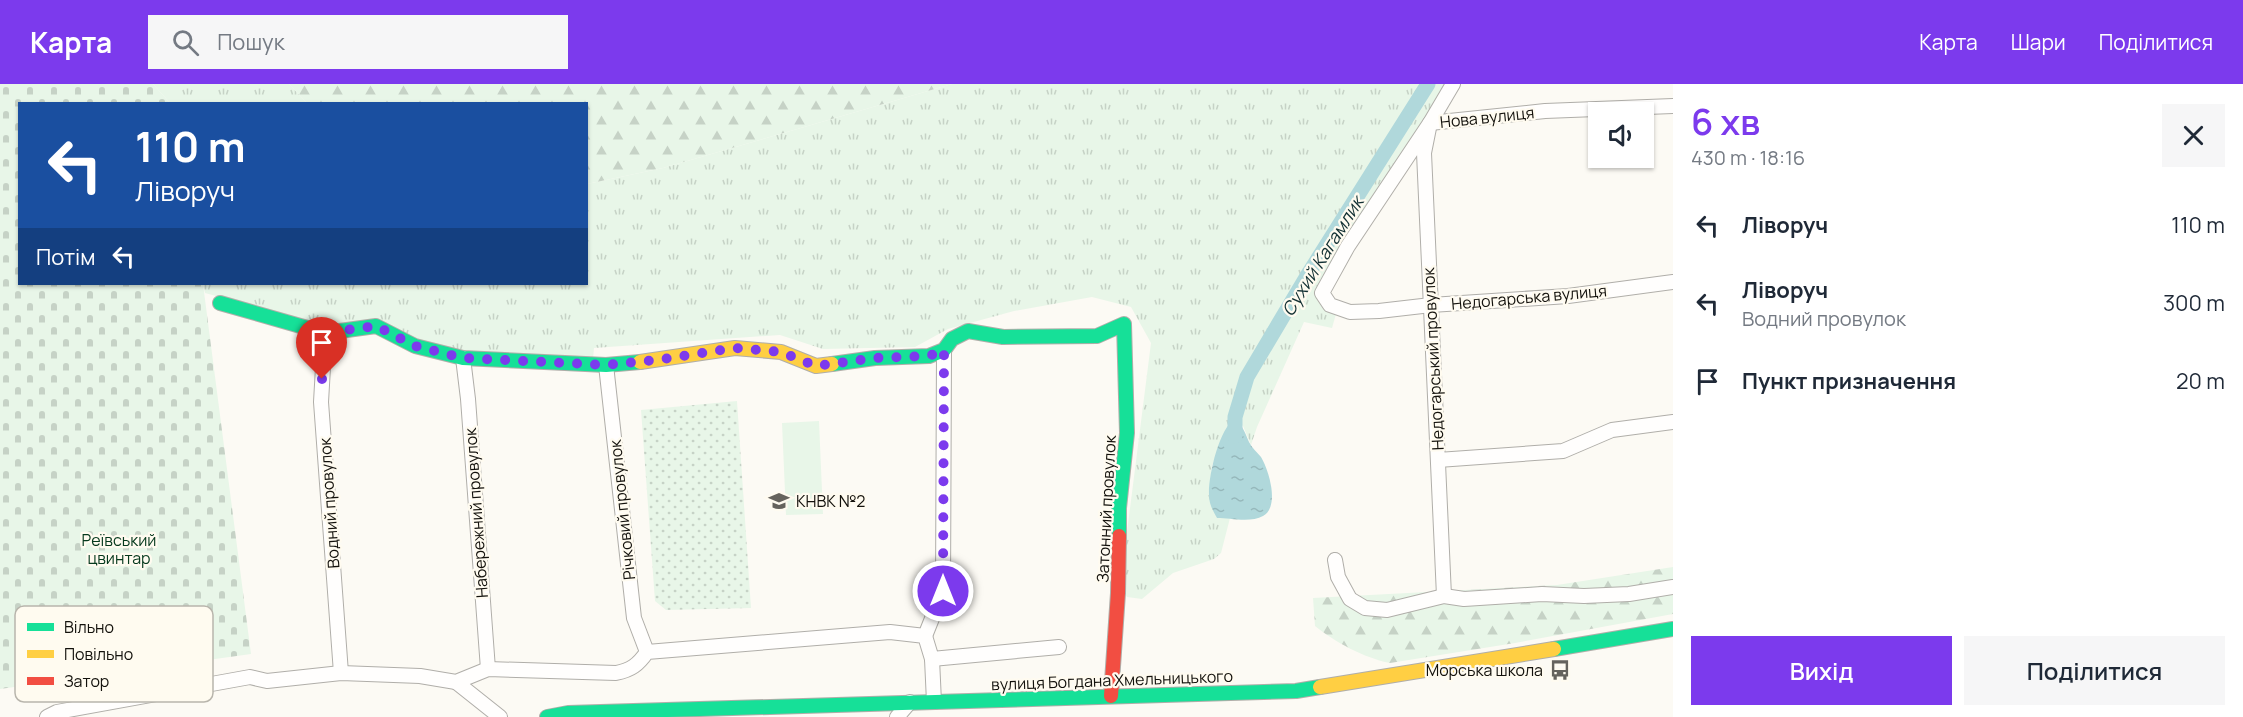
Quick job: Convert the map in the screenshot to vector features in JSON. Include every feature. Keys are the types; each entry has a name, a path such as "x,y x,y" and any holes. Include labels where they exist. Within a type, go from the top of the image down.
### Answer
{"street":[{"path":"1430,123 1452,84"},
{"name":"Нова вулиця","path":"1322,292 1347,246 1430,123 1545,111 1673,106"},
{"name":"Недогарський провулок","path":"1430,123 1424,153 1424,181 1444,596"},
{"name":"Недогарська вулиця","path":"1322,292 1330,305 1350,312 1379,311 1431,304 1568,296 1673,282"},
{"path":"220,303 324,333 376,326 415,346 463,358 606,365 735,348 781,352 816,366 875,358 929,356 944,350 943,591 925,636 932,659 934,702"},
{"name":"Затонний провулок","path":"944,350 952,339 968,331 1002,337 1097,336 1124,324 1127,433 1119,508 1118,593 1111,696"},
{"name":"Водний провулок","path":"324,333 321,402 341,673"},
{"name":"Набережний провулок","path":"463,358 488,669"},
{"name":"Річковий провулок","path":"606,365 634,618 647,652"},
{"path":"1438,460 1563,451 1612,430 1673,422"},
{"path":"1335,560 1338,577 1350,599 1365,608 1387,610 1444,596 1464,599 1542,594 1584,596 1629,594 1673,587"},
{"name":"вулиця Богдана Хмельницького","path":"547,717 568,713 1296,691 1673,629"},
{"path":"456,682 488,669 616,673 629,670 638,664 647,652 890,632 925,636"},
{"path":"932,659 1059,647"},
{"path":"213,683 250,676 267,681 341,673 420,676 456,682 500,717"},
{"path":"47,717 57,712 111,702"},
{"path":"897,717 910,702"}],"green space":[{"name":"Реївський цвинтар","path":"0,84 153,84 169,102 18,102 18,285 203,285 251,654 213,659 213,606 15,606 15,687 0,689"},
{"path":"153,84 289,84 306,102 169,102"},
{"path":"289,84 952,84 663,168 588,184 588,102 306,102"},
{"path":"952,84 1446,84 1315,293 1323,304 1336,314 1332,328 1304,322 1251,445 1243,426 1235,419 1232,420 1212,465 1209,494 1217,518 1230,518 1221,553 1214,559 1173,573 1142,599 1127,597 1120,587 1151,343 1131,307 1092,297 1014,311 948,329 915,347 823,349 780,335 594,348 593,359 469,352 315,323 205,293 203,285 588,285 588,184 663,168"},
{"path":"737,401 751,608 666,610 655,601 641,410"},
{"path":"819,421 823,514 786,515 782,423"},
{"path":"1673,567 1673,614 1515,643 1390,663 1350,649 1315,626 1313,598 1557,585"}],"water":[{"path":"1235,419 1261,457 1267,470 1271,488 1271,505 1263,516 1258,518 1240,520 1217,518 1210,501 1210,477 1219,442 1229,424"}],"waterway":[{"name":"Сухий Кагамлик","path":"1235,436 1235,417 1247,377 1307,276 1428,84"}],"traffic: fast":[{"path":"220,303 325,333 376,326 415,346 463,358 606,365 640,362"},
{"path":"832,364 875,358 929,356 944,350 952,339 968,331 1003,337 1097,336 1124,324 1127,433 1119,508 1119,536"},
{"path":"1554,649 1673,629"},
{"path":"547,717 568,713 1296,691 1320,687"}],"traffic: slow":[{"path":"640,362 735,348 781,352 816,366 832,364"},
{"path":"1320,687 1554,649"}],"traffic: jam":[{"path":"1111,696 1118,593 1119,536"}],"place":[{"name":"КНВК №2","path":"779,501"},
{"name":"Морська школа","path":"1560,670"}],"route":[{"path":"322,379 324,333 376,326 415,346 463,358 606,365 735,348 781,352 816,366 875,358 929,356 944,350 943,591"}]}
